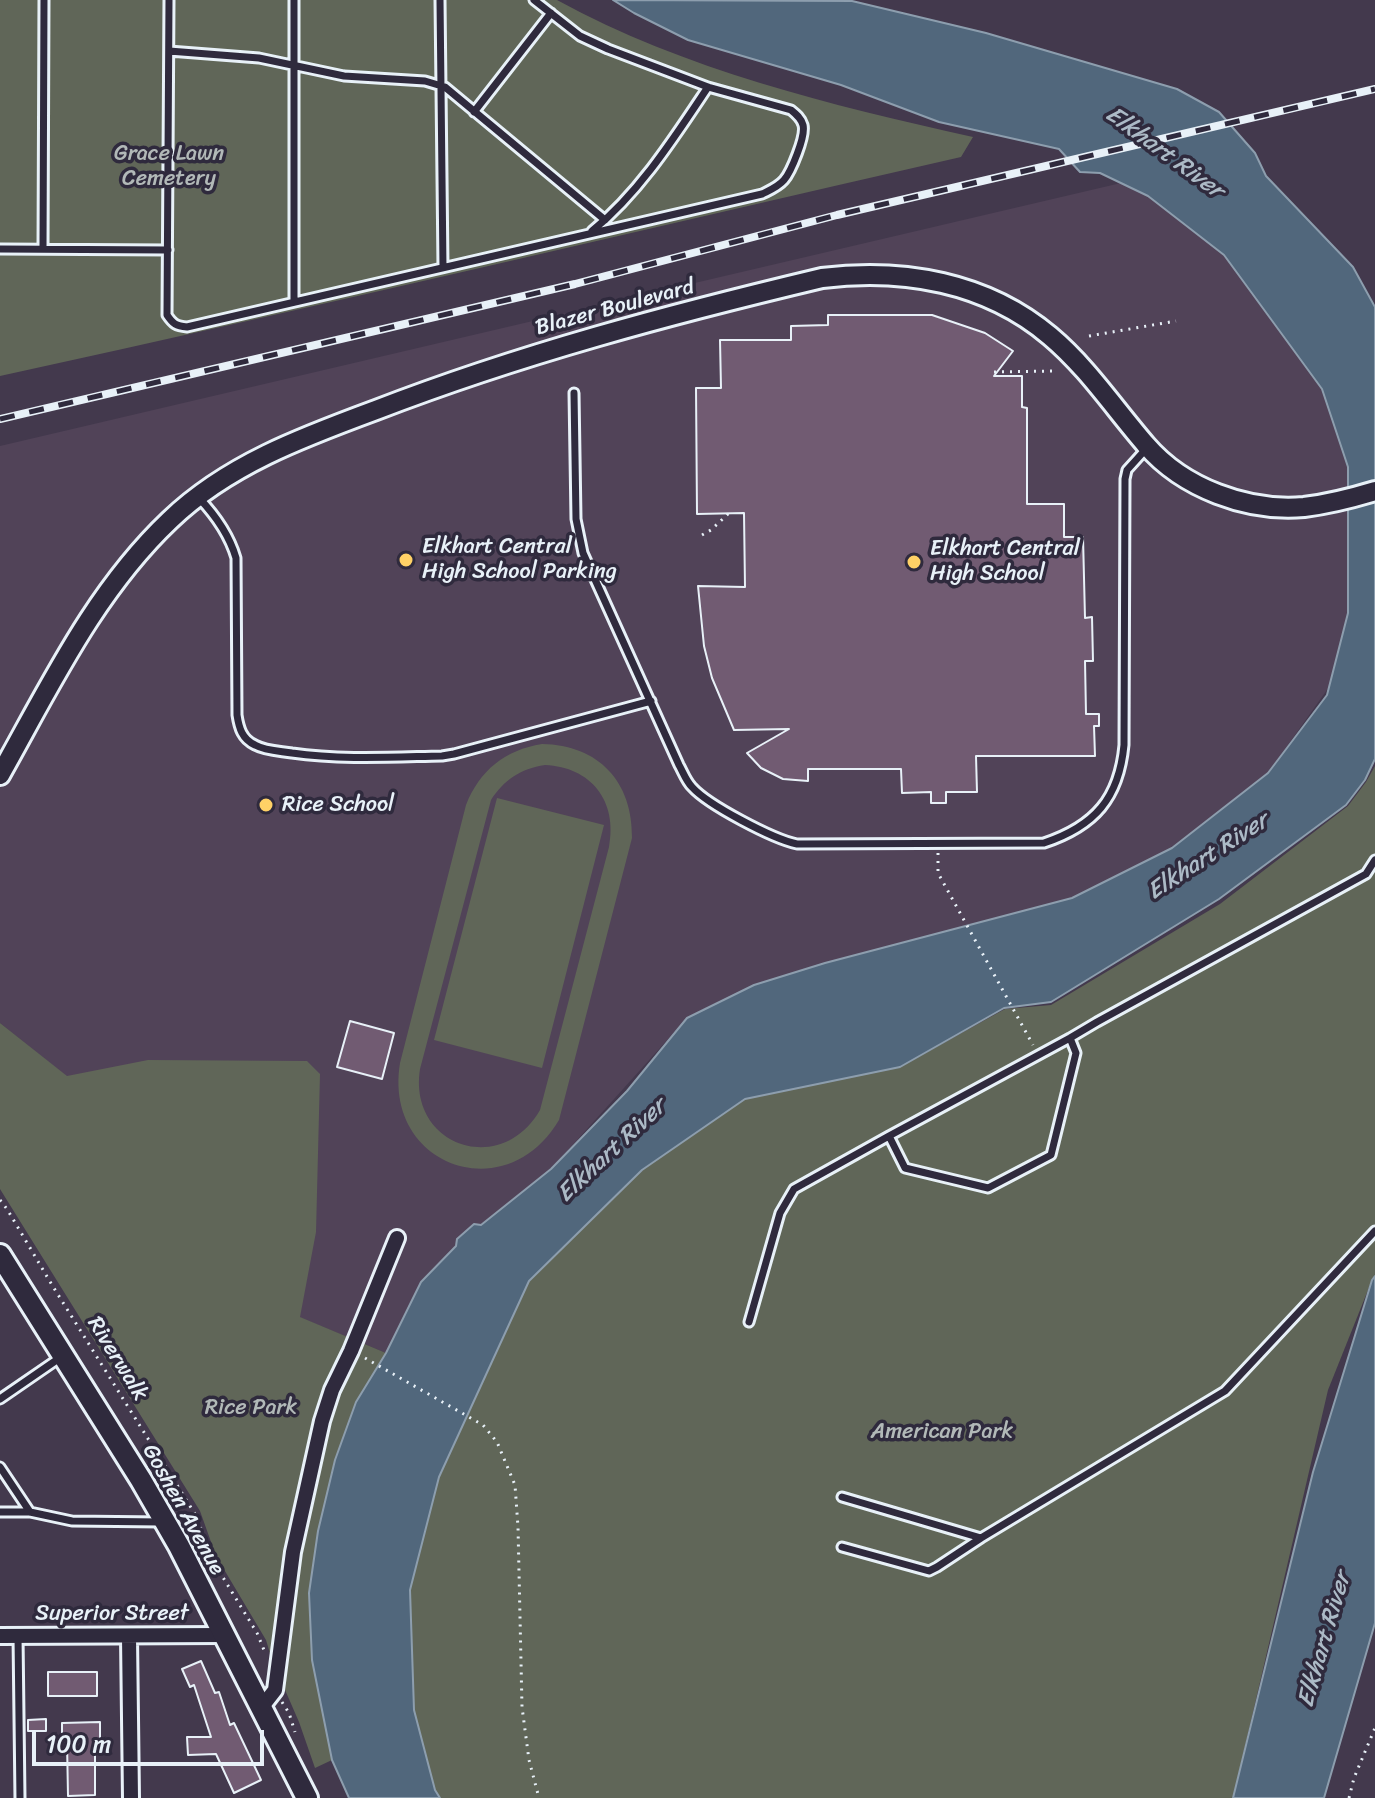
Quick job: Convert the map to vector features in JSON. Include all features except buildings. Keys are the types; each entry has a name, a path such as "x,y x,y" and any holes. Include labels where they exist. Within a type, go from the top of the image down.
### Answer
{"main road":[{"name":"Blazer Boulevard","path":"0,775 72,646 131,559 197,496 238,469 300,439 419,393 522,359 822,278 855,274 924,278 987,297 1019,314 1049,335 1082,367 1148,448 1169,468 1219,495 1270,506 1302,507 1375,491"},
{"name":"Goshen Avenue","path":"0,1255 165,1522 307,1798"}],"street":[{"path":"261,1708 275,1690 293,1552 322,1421 332,1390 397,1238"},
{"name":"Superior Street","path":"0,1636 224,1635"},
{"path":"129,1637 131,1798"}],"lane":[{"path":"43,249 44,0"},
{"path":"169,0 167,315 172,323 187,327 762,194 787,177 804,135 803,124 791,110 708,87 594,43 580,36 534,0"},
{"path":"294,0 294,302"},
{"path":"440,0 443,267"},
{"path":"474,112 551,13"},
{"path":"169,51 259,58 344,76 425,81 445,87 605,220"},
{"path":"590,233 655,163 708,87"},
{"path":"0,249 168,250"},
{"path":"574,393 579,538 596,583 679,765 690,786 706,799 770,836 797,844 1044,843 1067,835 1100,809 1114,790 1122,768 1124,745 1125,479 1127,470 1148,448"},
{"path":"197,496 223,528 236,558 237,715 240,730 256,745 326,757 442,756 651,701"},
{"path":"749,1322 780,1213 794,1189 1366,874 1375,860"},
{"path":"889,1136 905,1168 988,1188 1051,1155 1076,1053 1070,1038"},
{"path":"842,1547 929,1571 937,1567 1225,1391 1375,1231"},
{"path":"0,1399 64,1356"},
{"path":"0,1467 30,1512"},
{"path":"842,1497 981,1538"},
{"path":"0,1512 30,1512 72,1521 165,1522"},
{"path":"18,1636 20,1798"}],"path":[{"path":"1089,336 1176,321"},
{"path":"994,372 1055,371"},
{"path":"702,535 729,513"},
{"path":"938,845 938,873 1039,1055"},
{"name":"Riverwalk","path":"0,1200 195,1514 209,1553 257,1633 266,1660"},
{"path":"363,1357 483,1425 497,1442 515,1485 522,1707 529,1760 539,1798"},
{"path":"275,1690 289,1713 295,1732"},
{"path":"1349,1798 1375,1728"}],"shaded area":[{"name":"Elkhart Central High School","path":"1121,183 1148,196 1224,255 1322,389 1348,467 1348,613 1329,687 1268,773 1172,848 1072,898 825,963 687,1018 551,1169 456,1246 421,1282 386,1353 299,1317 66,1076 0,1023 0,446"}],"green space":[{"name":"Grace Lawn Cemetery","path":"0,0 557,0 606,25 707,66 812,98 973,137 961,157 0,376"},
{"path":"542,744 580,751 609,770 626,800 632,838 559,1120 536,1148 509,1164 481,1169 453,1164 429,1150 410,1128 400,1099 400,1063 466,805 486,772 505,757","holes":["545,765 576,772 598,790 605,801 611,830 540,1110 523,1131 503,1143 482,1147 461,1144 442,1134 428,1117 420,1096 420,1069 491,800 507,781 528,769"]},
{"name":"American Park","path":"1375,766 1375,1276 1328,1390 1233,1798 440,1798 435,1790 414,1710 410,1590 439,1477 529,1281 642,1170 745,1099 900,1067 1005,1009 1051,1005 1220,904 1348,806"},
{"path":"497,798 604,825 542,1068 434,1040"},
{"name":"Rice Park","path":"0,1023 67,1076 148,1060 307,1061 320,1074 316,1232 300,1317 386,1353 356,1402 335,1460 318,1531 309,1593 312,1660 332,1760 315,1768 266,1640 216,1556 200,1511 0,1189"}],"water":[{"name":"Elkhart River","path":"613,0 852,1 986,33 1177,89 1219,112 1255,153 1266,176 1353,267 1375,307 1375,759 1365,780 1346,805 1219,899 1051,1002 1004,1008 900,1067 745,1099 642,1170 529,1281 439,1477 410,1590 414,1710 435,1790 440,1798 349,1798 332,1760 312,1660 309,1593 318,1531 335,1460 356,1402 386,1353 421,1282 456,1246 457,1239 474,1224 481,1225 551,1169 627,1091 687,1018 754,985 825,963 1072,898 1172,848 1268,773 1327,695 1348,613 1348,467 1322,389 1224,255 1148,196 1100,173 1080,172 1059,149 939,122 841,85 688,40"},
{"name":"Elkhart River","path":"1375,1276 1375,1623 1324,1798 1233,1798 1313,1472"}],"railway":[{"path":"0,419 575,284 837,215 1375,89"}],"place":[{"name":"Elkhart Central High School Parking","path":"406,560"},
{"name":"Elkhart Central High School","path":"914,562"},
{"name":"Rice School","path":"266,805"}]}
